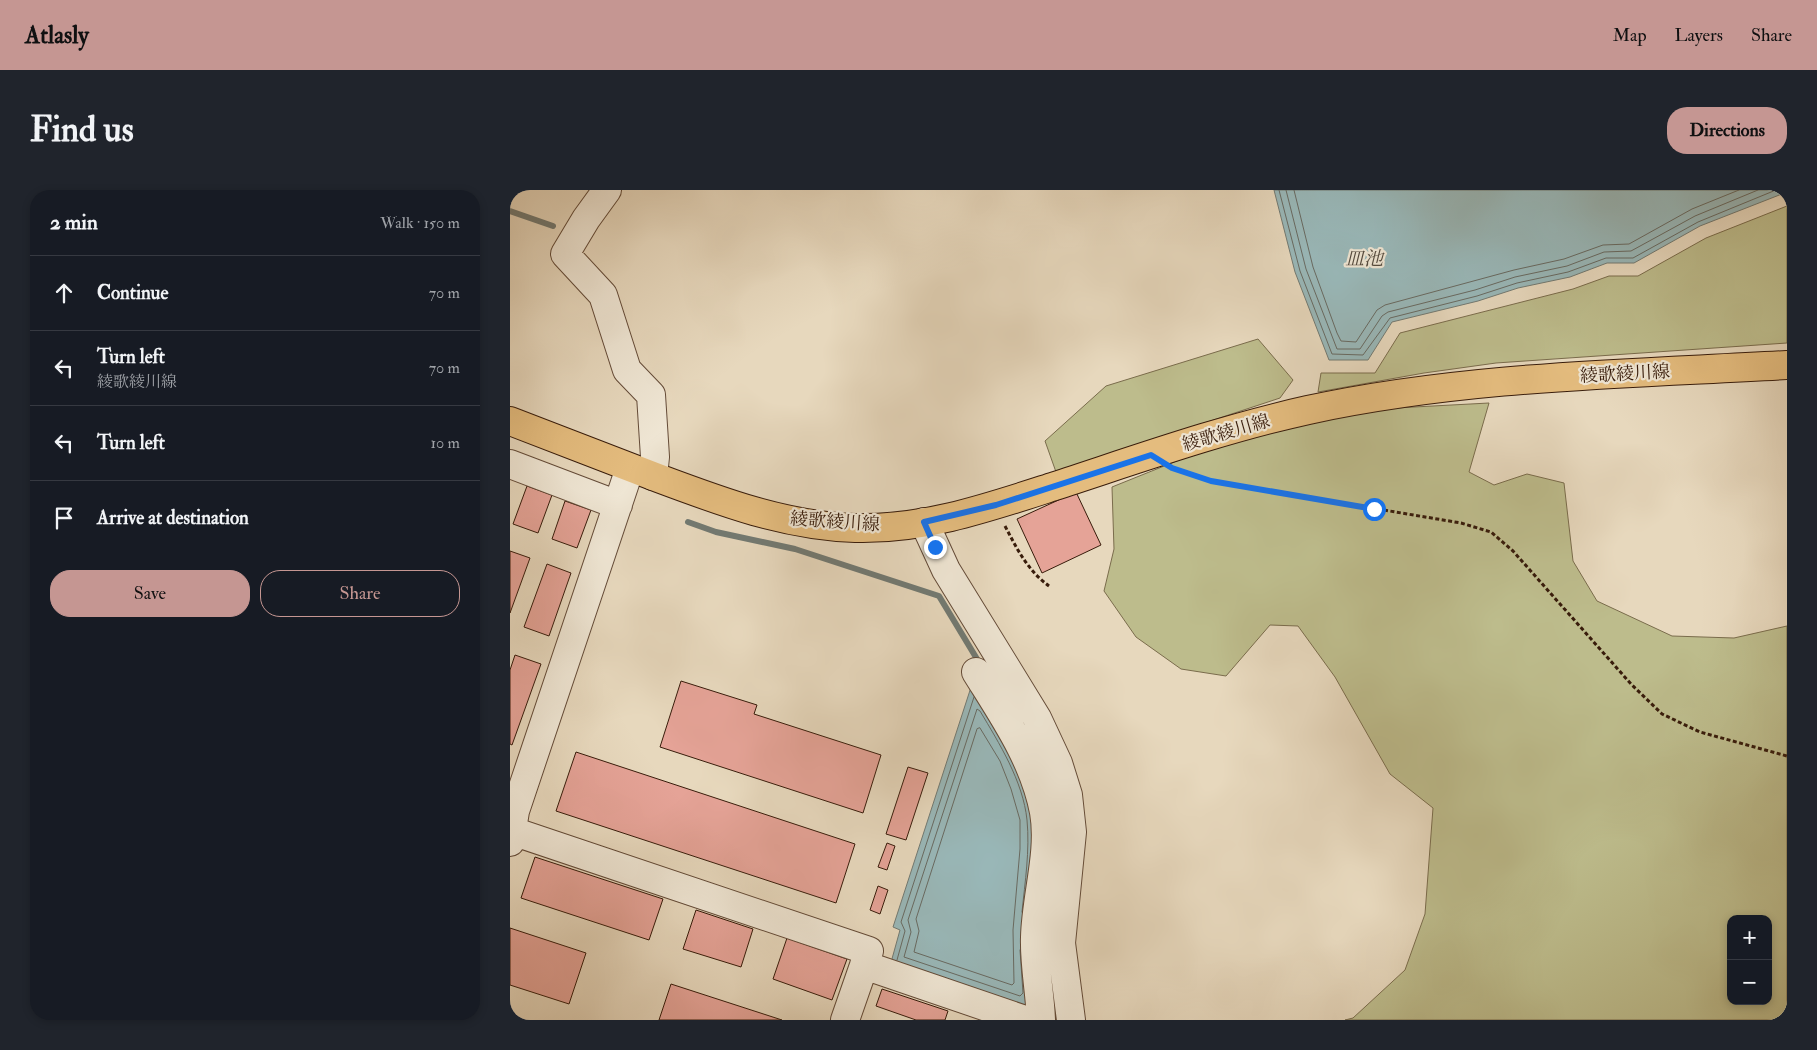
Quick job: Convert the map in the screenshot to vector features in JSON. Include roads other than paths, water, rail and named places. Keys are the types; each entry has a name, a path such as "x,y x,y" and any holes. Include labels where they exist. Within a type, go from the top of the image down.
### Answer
{"main road":[{"name":"綾歌綾川線","path":"510,421 726,504 770,516 816,524 857,528 924,522 996,505 1224,431 1307,410 1435,389 1505,382 1787,365"}],"street":[{"path":"607,190 586,219 566,254 603,295 627,370 651,395 655,457 618,506 512,823 869,951 845,1020"},
{"path":"510,464 618,506"},
{"path":"924,522 946,570 1037,718 1058,763 1068,795 1072,832 1061,943 1070,1020"},
{"path":"976,672 1033,771 1044,813 1044,852 1035,935 1035,974 1041,1020"},
{"path":"864,965 1025,1020"}],"water":[{"name":"皿池","path":"1274,190 1787,190 1787,192 1700,226 1634,263 1607,263 1570,277 1518,288 1478,301 1392,322 1368,360 1329,360 1295,272"},
{"path":"974,678 1038,817 1035,1013 890,966 900,930 893,927"}],"waterway":[{"path":"510,211 553,226"},
{"path":"688,522 716,532 795,549 939,596 980,664"}]}
